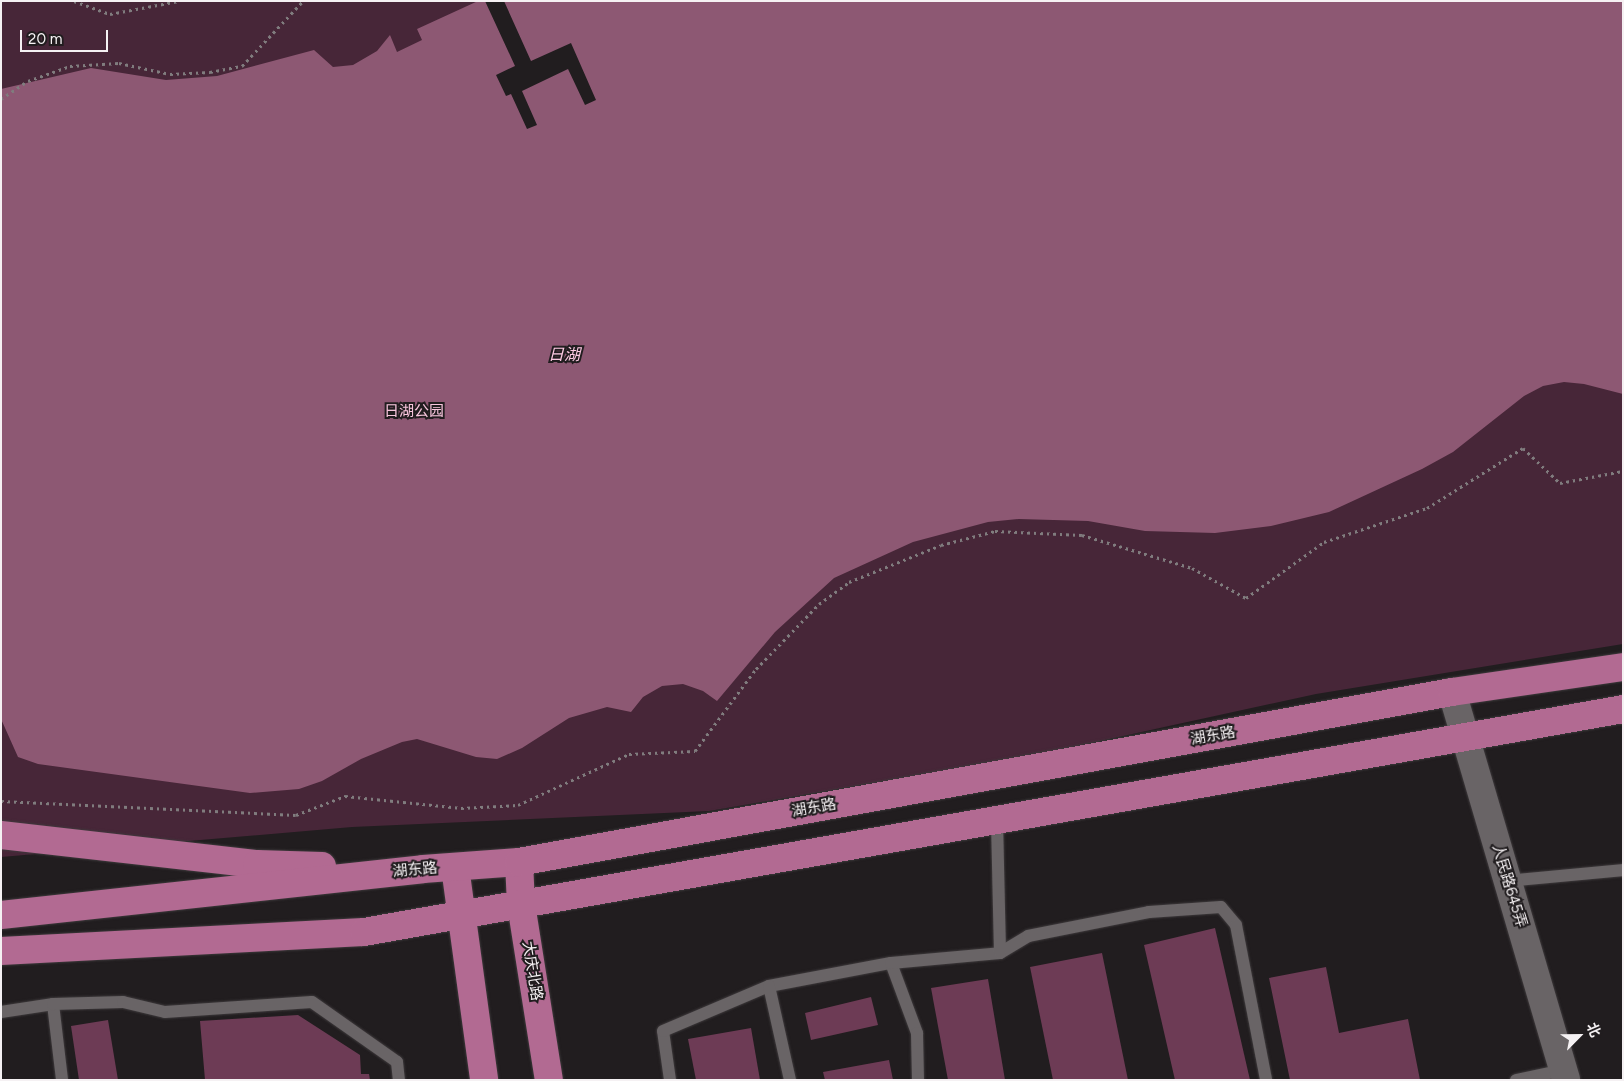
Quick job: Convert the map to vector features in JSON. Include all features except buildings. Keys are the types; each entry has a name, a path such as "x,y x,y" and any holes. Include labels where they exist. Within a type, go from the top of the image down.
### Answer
{"main road":[{"name":"湖东路","path":"1,915 423,869 519,862 1452,692 1623,667"},
{"path":"1,951 364,932 1623,709"},
{"path":"1,835 257,864 423,869"},
{"name":"大庆北路","path":"519,862 521,904 549,1080"},
{"path":"455,867 459,915 484,1080"}],"street":[{"name":"人民路645弄","path":"1452,692 1565,1075"}],"lane":[{"path":"997,819 1000,953"},
{"path":"1507,881 1623,870"},
{"path":"670,1080 663,1031 769,986 891,963 1000,953 1028,936 1148,912 1221,907 1236,925 1266,1080"},
{"path":"891,963 916,1033 918,1080"},
{"path":"769,986 790,1080"},
{"path":"1,1012 53,1004 123,1002 165,1012 312,1002 397,1062 399,1080"},
{"path":"53,1004 62,1080"},
{"path":"1516,1080 1565,1075"}],"path":[{"path":"74,1 110,14 180,1"},
{"path":"1,99 28,81 70,66 84,64 119,63 170,74 210,72 242,66 303,1"},
{"path":"1,801 296,815 345,796 461,808 518,805 629,754 695,750 756,669 819,604 849,582 941,545 995,531 1082,535 1192,568 1246,598 1324,542 1427,508 1523,448 1560,483 1623,471"}],"green space":[{"name":"日湖","path":"1,1 1623,1 1623,644 1316,694 1036,755 709,811 352,827 1,857"}],"water":[{"name":"日湖","path":"478,1 1623,1 1623,394 1584,384 1564,382 1543,386 1524,396 1453,452 1422,469 1329,512 1271,526 1215,533 1145,531 1088,521 1019,519 988,522 913,542 834,578 775,632 717,701 703,691 683,684 662,686 643,697 631,712 607,707 569,718 522,748 497,759 476,757 417,739 402,742 361,759 322,781 299,789 250,793 38,764 18,757 1,719 1,89 91,68 166,80 217,76 314,50 333,67 353,65 377,51 390,35 397,52 422,40 417,29"}],"pier":[{"path":"485,1 504,1 531,61 571,43 596,100 585,105 568,69 522,91 537,125 527,129 511,94 506,96 496,75 515,66"}],"park label":[{"name":"日湖公园","path":"414,412"}]}
